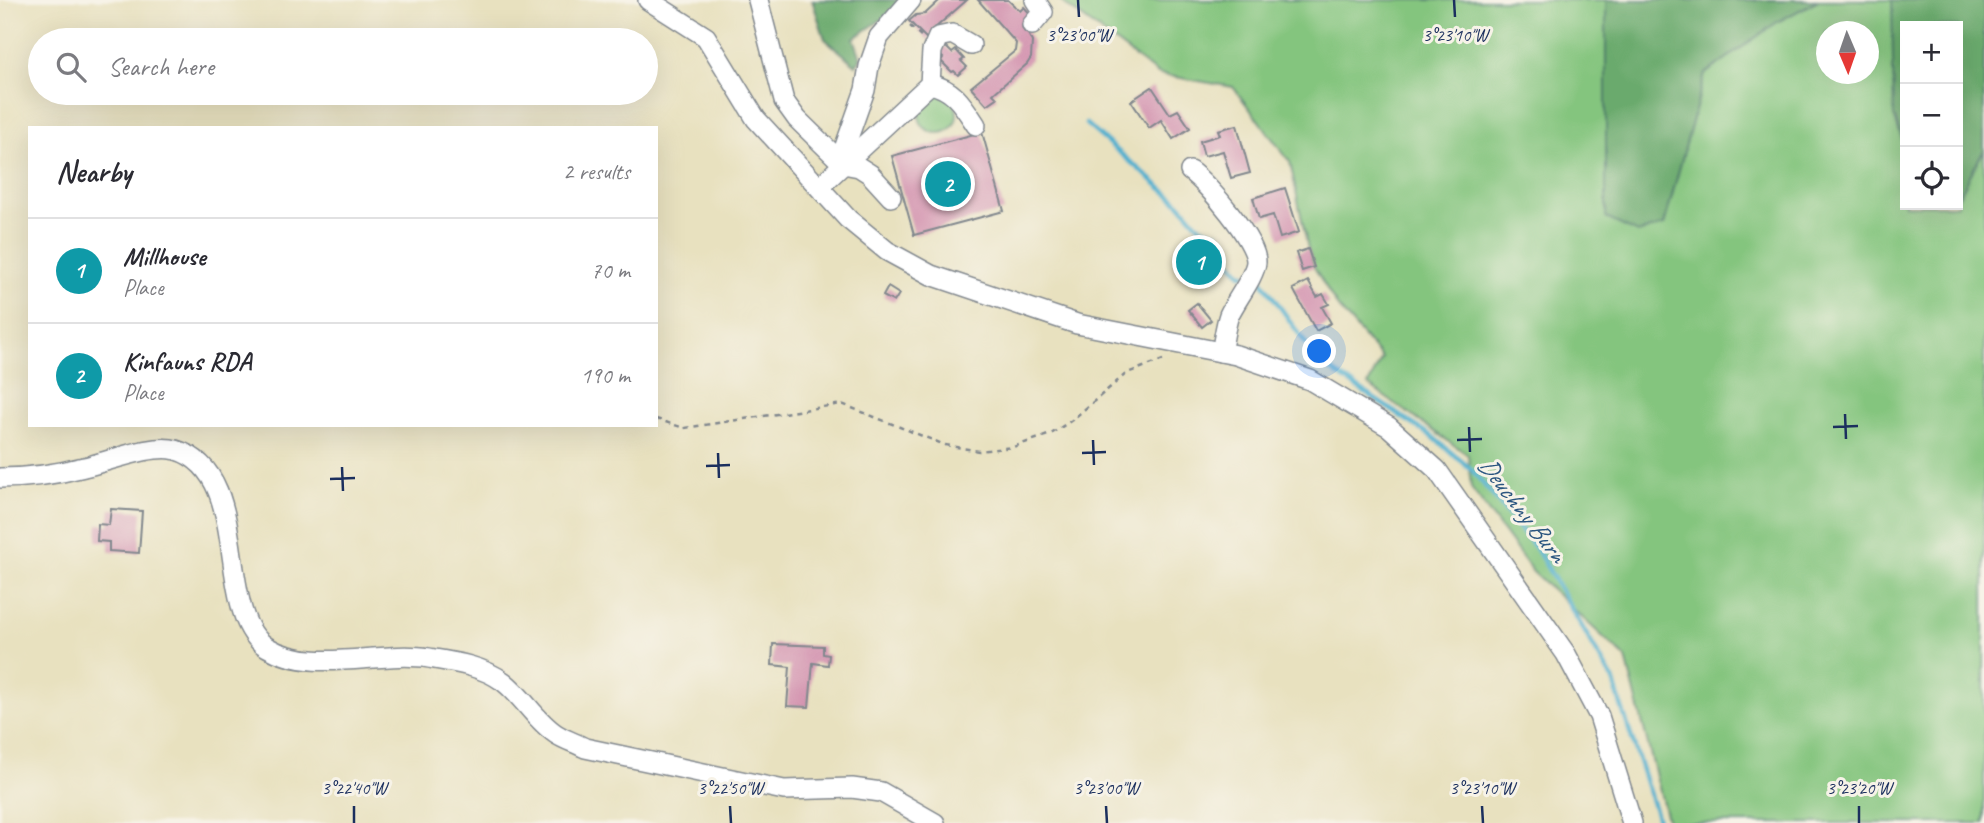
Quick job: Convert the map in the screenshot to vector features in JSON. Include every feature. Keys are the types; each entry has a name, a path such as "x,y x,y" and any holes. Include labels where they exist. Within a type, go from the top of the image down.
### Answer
{"street":[{"path":"648,0 706,37 756,119 848,219 887,251 931,275 1077,324 1236,355 1310,380 1389,427 1437,470 1566,654 1599,716 1632,823"},
{"path":"758,0 784,101 797,119 845,162 870,174 891,197"},
{"path":"845,162 843,152 865,90 869,66 879,37 911,0"},
{"path":"1032,25 1043,12 1034,0"},
{"path":"819,187 930,83 932,51 938,37 951,34 971,45"},
{"path":"930,83 943,86 955,94 976,125"},
{"path":"1190,171 1227,210 1255,252 1256,264 1228,317 1222,352"},
{"path":"0,478 34,476 81,468 162,448 179,451 192,457 213,480 228,529 244,618 255,636 266,646 300,658 425,657 466,665 504,682 556,734 585,748 784,790 852,788 881,792 935,823"}],"path":[{"path":"907,22 918,33"},
{"path":"658,420 684,428 842,404 945,445 979,451 1013,447 1051,434 1072,420 1127,373 1195,347"}],"green space":[{"path":"812,0 902,0 887,16 854,38 861,58 856,65 825,39"},
{"path":"1059,0 1606,0 1606,217 1664,225 1705,74 1777,22 1818,0 1893,0 1894,115 1900,132 1900,210 1963,210 1963,188 1984,150 1984,823 1668,823 1626,658 1533,572 1471,488 1468,455 1368,385 1382,358 1337,306 1314,267 1290,162 1233,87 1158,74"},
{"path":"1606,0 1818,0 1777,22 1705,74 1664,225 1638,233 1606,218"},
{"path":"1892,0 1984,0 1984,150 1963,188 1963,21 1900,21 1900,133 1894,116"},
{"path":"938,95 951,101 957,114 951,127 938,133 925,127 919,114 925,101"}],"building":[{"path":"940,0 967,0 934,29 928,40 909,21 916,15 925,14"},
{"path":"978,0 1008,0 1020,11 1024,7 1033,17 1024,25 1032,42 1031,58 993,94 997,98 987,105 971,87 1015,51 1016,43"},
{"path":"945,46 952,53 956,50 964,59 961,61 967,67 958,75 941,61 943,58 938,53"},
{"path":"1152,87 1170,114 1178,110 1190,128 1173,139 1161,120 1149,128 1131,101"},
{"path":"1237,125 1250,173 1231,178 1223,151 1204,156 1200,141 1220,135 1218,130"},
{"path":"982,132 1004,211 914,235 892,156"},
{"path":"1285,188 1299,232 1280,238 1273,215 1259,219 1253,198"},
{"path":"1203,237 1214,252 1187,272 1176,257"},
{"path":"1308,249 1314,267 1302,271 1296,253"},
{"path":"1308,281 1317,297 1323,294 1329,304 1322,307 1331,323 1316,331 1293,289"},
{"path":"888,287 899,294 894,302 883,296"},
{"path":"1197,303 1211,320 1202,327 1188,310"},
{"path":"111,509 142,511 139,553 109,551 109,542 97,541 98,524 109,525"},
{"path":"773,644 823,646 823,654 829,655 828,665 813,663 809,707 787,706 790,667 772,665"}],"waterway":[{"name":"Deuchny Burn","path":"1086,124 1180,204 1199,226 1217,233 1225,243 1232,263 1241,274 1245,274"},
{"name":"Deuchny Burn","path":"1257,274 1313,354 1329,369 1434,438 1471,469 1536,548 1613,680 1659,823"}],"place":[{"name":"Kinfauns RDA","path":"948,184"},
{"name":"Millhouse","path":"1199,262"}]}
